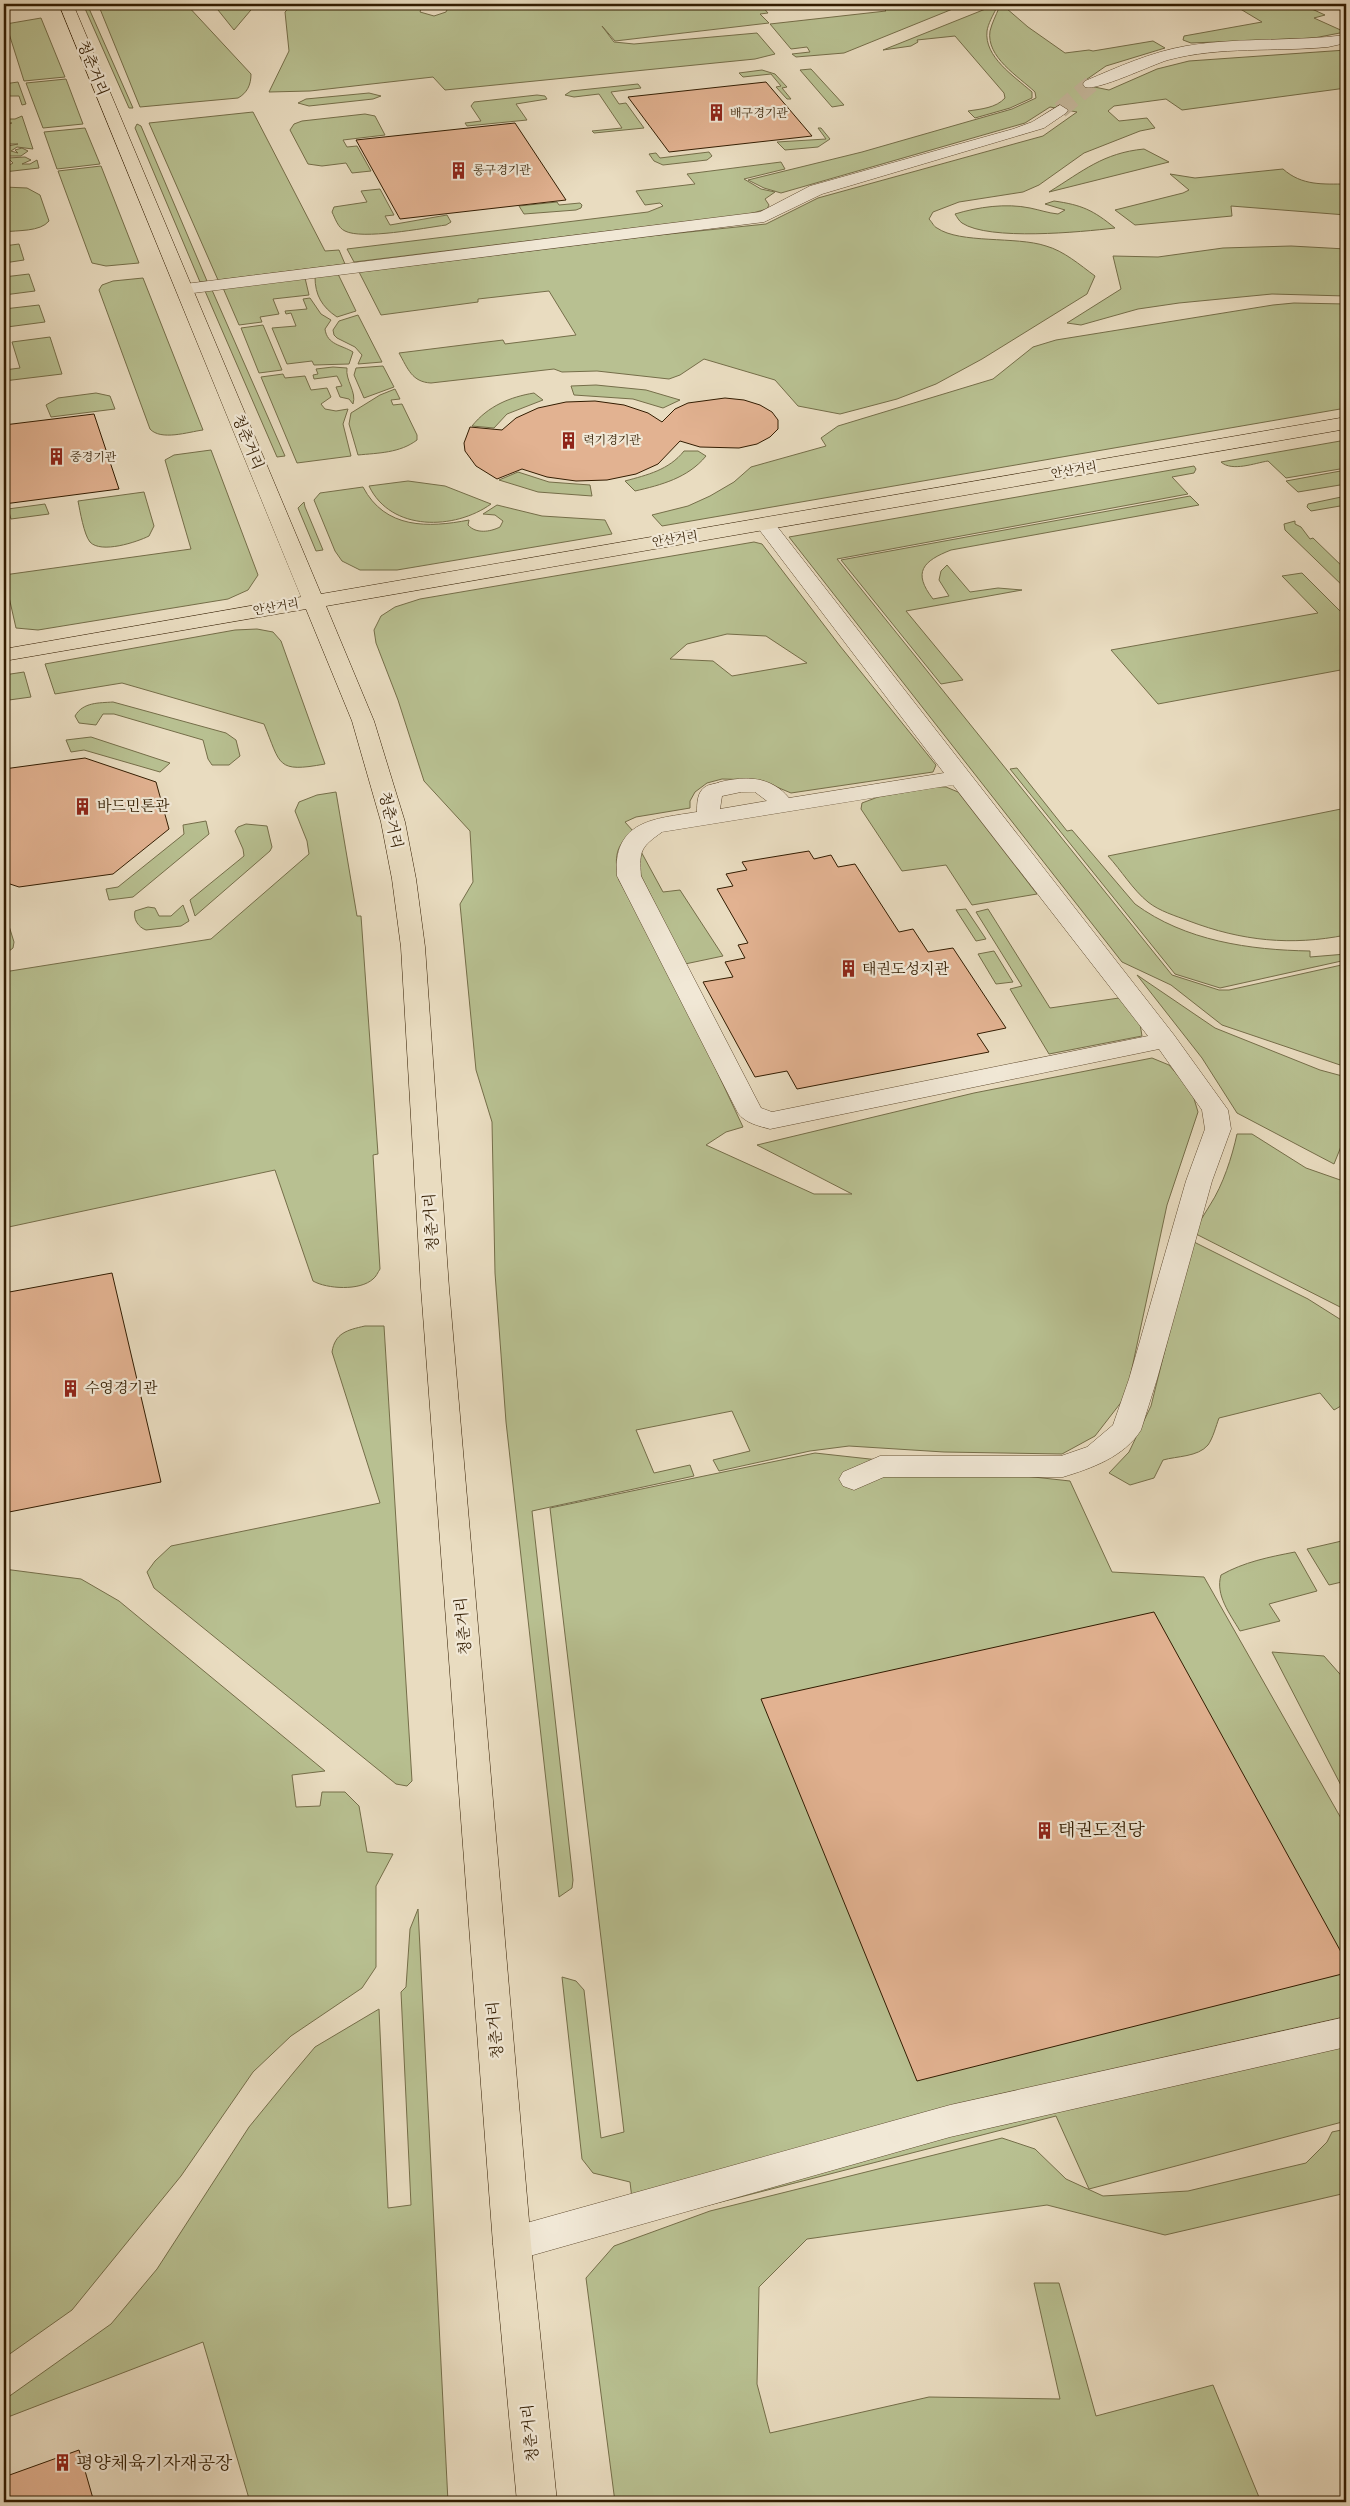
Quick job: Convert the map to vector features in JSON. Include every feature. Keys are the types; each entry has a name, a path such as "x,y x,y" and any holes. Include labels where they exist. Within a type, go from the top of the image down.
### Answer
{"main road":[{"name":"청춘거리","path":"66,4 363,721 379,771 404,880 414,947 435,1288 512,2244 537,2502"},
{"name":"안산거리","path":"4,654 1346,423"}],"street":[{"path":"1091,84 1130,67 1182,51 1252,46 1315,45 1346,39"},
{"path":"185,289 764,217 816,190 1019,132 1038,124 1060,110"},
{"path":"765,524 959,777 1165,1040 1215,1110 1218,1129 1199,1181 1143,1380 1126,1430 1097,1454 1063,1466 880,1467 854,1479"},
{"path":"959,777 655,826 633,842 628,852 629,876 751,1113 770,1121 1165,1040"},
{"path":"512,2244 950,2121 1346,2032"}],"green space":[{"path":"83,4 87,4 133,108 129,108"},
{"path":"98,4 186,4 251,74 248,88 238,98 140,107"},
{"path":"219,4 256,4 234,30 218,10"},
{"path":"293,4 423,4 420,12 434,16 446,12 450,4 760,4 768,13 760,14 769,23 615,41 602,26 614,42 634,44 757,33 775,54 755,59 445,90 433,77 310,91 269,92 289,51 285,12"},
{"path":"879,4 889,4 895,9 938,4 965,4 844,53 796,57 792,54 810,52 807,47 791,49 770,24 886,11"},
{"path":"1007,4 1027,4 1006,8 1028,27 1065,53 1093,51 1153,41 1165,48 1106,66 1080,84 1109,90 1157,69 1189,61 1346,50 1346,88 1182,110 1166,99 1114,106 1108,111 1119,121 1147,118 1155,128 1140,131 1084,153 1039,185 1023,192 959,202 933,212 929,219 936,227 947,233 974,238 1020,241 1053,248 1095,276 1087,294 982,359 936,384 897,399 840,414 798,406 775,380 704,359 680,375 669,379 597,371 562,372 554,369 431,383 419,380 411,374 399,353 503,340 505,344 576,335 549,291 478,299 478,302 381,315 359,272 650,236 766,224 818,198 1043,136 1077,112 1050,107 1025,123 781,193 764,188 748,180 862,152 1012,109 1036,98 1035,92 1012,73 998,58 990,40 990,31 999,8 989,7"},
{"path":"1232,4 1301,4 1325,15 1314,18 1345,32 1314,38 1191,43 1183,40 1184,36 1262,22"},
{"path":"988,8 996,9 987,31 990,49 995,58 1009,73 1032,92 1032,98 1010,108 975,118 968,111 993,106 1005,98 1004,93 955,36 917,40 918,42 911,46 883,50"},
{"path":"41,18 65,77 24,81 6,24"},
{"path":"811,69 844,105 832,107 800,70"},
{"path":"762,70 775,74 787,87 782,88 791,99 787,99 776,87 781,86 771,74 743,77 739,73"},
{"path":"66,79 83,124 43,128 26,83"},
{"path":"18,82 26,104 22,105 19,96 4,96 4,84"},
{"path":"638,84 641,88 611,92 619,104 626,103 644,128 594,133 592,131 622,128 599,94 574,97 565,95 571,91"},
{"path":"369,93 381,96 373,99 309,106 298,103 306,99"},
{"path":"537,95 545,96 547,99 516,104 527,120 467,126 465,123 481,121 471,106 474,102"},
{"path":"253,112 325,251 339,250 345,264 218,280 149,123"},
{"path":"365,114 375,116 385,135 343,140 347,147 357,146 371,171 352,173 346,163 322,166 308,164 290,130 294,124 302,121"},
{"path":"22,116 33,149 17,147 11,151 18,153 15,150 22,148 28,151 21,156 4,156 8,146 18,144 4,144 4,125 12,123 4,123 4,119 15,119"},
{"path":"137,124 141,126 207,281 200,282 135,128"},
{"path":"85,128 100,164 57,169 44,132"},
{"path":"818,128 821,128 830,139 818,147 785,150 777,142 826,139"},
{"path":"1144,149 1169,162 1049,192 1083,170 1105,159 1117,154"},
{"path":"709,152 712,156 707,160 663,165 654,161 649,154 656,153 660,158"},
{"path":"25,157 31,160 22,164 30,164 37,160 39,168 4,172 4,168 13,163 8,158"},
{"path":"781,162 785,169 744,179 761,189 775,192 765,199 769,205 767,209 749,214 354,262 347,249 648,212 663,206 660,203 645,205 636,191 695,184 687,174"},
{"path":"101,166 139,263 106,266 92,263 58,171"},
{"path":"1283,169 1298,179 1313,183 1346,184 1346,215 1231,206 1232,216 1135,225 1115,210 1189,190 1170,174 1195,178"},
{"path":"4,187 27,188 40,195 49,221 45,225 34,229 4,232"},
{"path":"380,189 394,215 385,216 390,225 447,215 451,222 446,225 379,234 353,233 340,228 332,212 334,207 367,202 361,191"},
{"path":"1054,201 1087,209 1115,228 1013,234 975,229 962,223 955,214 973,209 1002,206 1021,207 1058,214 1065,210 1045,204"},
{"path":"557,202 559,205 580,203 582,205 581,208 576,210 524,214 519,206"},
{"path":"19,244 24,260 4,263 4,246"},
{"path":"1291,246 1346,249 1346,296 1272,294 1179,303 1138,309 1081,325 1067,323 1121,289 1113,256 1158,257 1223,248"},
{"path":"29,274 35,291 4,295 4,277"},
{"path":"338,274 356,311 337,317 320,300 316,289 315,277"},
{"path":"143,278 203,430 168,435 155,433 150,429 99,290 102,285 113,281"},
{"path":"305,278 309,295 273,299 279,314 260,317 262,322 239,325 223,288"},
{"path":"212,290 285,456 277,457 205,291"},
{"path":"310,298 321,314 331,320 325,329 329,338 336,344 353,352 349,364 314,365 312,361 287,364 272,328 296,326 291,313 286,314 285,311 307,309 303,299"},
{"path":"1294,303 1346,304 1346,408 662,526 652,515 688,506 710,496 734,482 751,467 826,446 821,438 838,426 993,379 1033,347 1056,340"},
{"path":"39,305 45,322 7,327 4,309"},
{"path":"358,315 382,362 358,364 362,355 355,347 334,335 333,330 339,321"},
{"path":"263,325 282,370 259,373 241,328"},
{"path":"50,337 62,374 4,381 4,370 20,368 12,342"},
{"path":"383,366 394,387 364,398 354,375 356,368"},
{"path":"347,368 354,400 353,404 349,399 340,397 336,387 342,386 337,376 314,379 313,375 318,374 316,369"},
{"path":"283,374 285,378 305,376 311,390 327,388 331,397 321,404 325,409 336,411 348,409 343,424 351,456 297,463 261,377"},
{"path":"596,385 646,390 680,400 663,408 633,399 574,395 571,386"},
{"path":"395,389 400,399 391,400 393,405 402,404 417,435 417,440 396,450 358,455 349,424 351,413 380,395"},
{"path":"96,393 110,396 115,409 51,417 46,405 58,398"},
{"path":"534,393 543,400 507,414 494,428 472,426 492,408 516,397"},
{"path":"1346,440 1346,468 1286,478 1268,461 1237,467 1221,462"},
{"path":"211,450 258,575 248,590 228,599 38,630 16,628 4,575 191,549 165,460 174,455"},
{"path":"684,451 698,451 706,456 691,470 674,480 655,486 635,491 625,481 665,467"},
{"path":"1194,466 1196,469 1194,473 1172,477 1188,494 837,559 1172,975 1219,990 1229,990 1346,964 1346,1067 1222,1025 1171,985 1122,962 789,537"},
{"path":"1346,470 1346,484 1298,492 1286,481"},
{"path":"518,472 549,482 590,485 592,496 538,492 499,480"},
{"path":"408,481 445,486 491,504 476,513 460,519 425,522 408,519 392,512 379,501 369,486"},
{"path":"363,487 372,501 383,511 395,518 409,522 438,524 469,520 468,525 471,528 479,531 488,531 500,527 503,521 495,515 483,514 497,505 542,516 605,520 612,534 397,570 360,570 342,561 335,551 314,500 320,493"},
{"path":"144,492 154,526 149,536 128,544 110,547 102,547 90,542 84,529 78,501"},
{"path":"1190,496 1199,505 951,550 933,558 927,563 922,575 923,582 933,599 949,596 939,580 941,571 947,565 970,592 998,588 1022,590 906,611 963,680 941,684 841,560"},
{"path":"1346,496 1346,505 1311,511 1307,507 1308,504"},
{"path":"304,502 323,550 316,551 298,508"},
{"path":"45,504 49,514 11,519 8,509"},
{"path":"1295,521 1295,524 1301,527 1310,539 1313,538 1346,570 1346,589 1285,530 1284,524"},
{"path":"754,542 762,544 840,646 936,765 933,772 791,793 760,780 722,779 707,783 695,792 690,801 690,808 636,817 625,822 633,831 619,847 617,853 619,880 675,982 743,1127 726,1132 706,1145 814,1194 852,1194 757,1145 974,1093 1152,1058 1169,1065 1192,1092 1198,1112 1167,1205 1126,1396 1095,1436 1062,1454 944,1452 849,1446 810,1451 719,1471 713,1460 750,1451 732,1411 636,1430 654,1473 690,1465 694,1476 532,1511 573,1880 572,1888 559,1897 506,1422 495,1273 492,1122 476,1070 460,904 473,882 470,831 424,781 398,700 376,643 374,630 381,616 395,607 420,599","holes":["727,634 766,636 807,663 732,676 713,661 670,659 687,644"]},
{"path":"1302,573 1346,617 1346,669 1158,704 1111,650 1318,613 1282,576"},
{"path":"257,629 273,632 281,641 325,764 309,767 289,766 278,757 264,724 122,683 55,694 45,664 235,630"},
{"path":"24,672 31,697 9,700 4,675"},
{"path":"113,702 226,733 236,740 240,756 229,765 212,765 208,759 203,740 114,714 103,714 96,725 79,723 75,716 78,711 87,706"},
{"path":"91,737 170,763 160,772 84,750 71,752 66,740"},
{"path":"1017,768 1067,831 1072,830 1135,904 1154,917 1175,927 1219,941 1264,948 1310,951 1310,957 1346,954 1346,960 1220,988 1175,974 1010,769"},
{"path":"946,787 958,792 1037,894 972,905 946,865 902,871 861,809 862,803 878,797"},
{"path":"336,792 357,916 361,916 378,1154 373,1155 380,1269 375,1277 360,1286 343,1288 326,1286 313,1281 275,1170 4,1228 4,972 211,939 309,854 307,841 295,811 299,802 317,795"},
{"path":"1346,808 1346,935 1286,941 1247,937 1209,928 1152,905 1137,892 1108,856"},
{"path":"206,821 209,834 133,897 109,900 106,889 118,887 184,834 183,825"},
{"path":"246,824 267,826 272,847 270,851 195,916 190,900 244,856 235,831 238,827"},
{"path":"638,846 663,892 680,890 723,956 685,964 638,870"},
{"path":"183,905 189,921 181,926 146,930 135,920 135,911 148,907 155,908 159,916 171,916"},
{"path":"966,909 986,939 976,941 956,910"},
{"path":"988,909 1050,1008 1119,998 1140,1024 1142,1036 1049,1054 1010,989 1022,986 976,912"},
{"path":"4,910 14,942 13,948 4,955"},
{"path":"994,951 1013,982 996,984 978,954"},
{"path":"1137,975 1215,1028 1320,1070 1346,1077 1346,1144 1342,1144 1334,1164 1237,1113 1202,1058"},
{"path":"1237,1134 1252,1134 1306,1168 1346,1182 1346,1310 1194,1233 1223,1180"},
{"path":"1192,1241 1308,1299 1346,1323 1346,1403 1334,1410 1320,1393 1219,1418 1211,1439 1204,1449 1193,1454 1163,1460 1154,1478 1130,1485 1109,1473 1129,1452 1151,1406"},
{"path":"365,1326 384,1326 412,1781 407,1786 396,1784 154,1588 147,1572 155,1561 171,1546 380,1503 332,1352 339,1336 353,1329"},
{"path":"815,1453 1070,1481 1112,1572 1204,1577 1346,1827 1346,2121 1089,2189 1056,2116 635,2224 630,2182 593,2173 582,2159 562,1977 576,1981 584,1990 601,2138 624,2132 550,1508"},
{"path":"1346,1540 1346,1581 1329,1585 1307,1549"},
{"path":"1295,1552 1317,1591 1269,1604 1280,1621 1240,1631 1222,1597 1220,1590 1221,1575 1248,1563"},
{"path":"4,1569 81,1579 119,1601 325,1771 292,1775 296,1807 320,1806 322,1792 345,1792 359,1806 367,1852 393,1854 376,1886 376,1967 362,1988 291,2036 253,2072 181,2176 72,2310 4,2358"},
{"path":"1272,1652 1324,1656 1346,1681 1346,1795"},
{"path":"418,1909 448,2502 250,2502 203,2342 8,2417 4,2407 4,2400 111,2324 157,2269 249,2127 315,2047 379,2009 388,2208 411,2205 401,1992 406,1987 410,1929"},
{"path":"1346,2129 1346,2193 1165,2235 1047,2205 807,2239 759,2287 757,2384 770,2433 929,2397 1060,2399 1034,2283 1059,2283 1096,2416 1213,2385 1261,2502 615,2502 586,2278 614,2246 710,2211 1002,2138 1035,2149 1066,2179 1103,2196 1188,2191 1306,2163 1327,2142 1332,2132"}],"building":[{"name":"배구경기관","path":"766,82 812,136 669,152 628,97"},
{"name":"롱구경기관","path":"515,123 566,200 400,219 356,140"},
{"name":"력기경기관","path":"725,398 744,400 760,405 772,412 778,420 778,429 770,437 757,444 739,448 700,447 680,441 658,464 636,474 607,480 576,481 547,477 522,469 497,479 476,466 465,451 464,443 470,427 502,430 516,418 538,408 566,402 595,401 624,405 648,413 662,422 675,409 688,403"},
{"name":"중경기관","path":"94,414 119,489 4,504 4,425"},
{"name":"바드민톤관","path":"85,758 156,782 169,829 113,874 19,887 4,882 4,769"},
{"name":"태권도성지관","path":"809,851 814,859 831,855 838,867 855,864 899,932 913,929 928,952 953,948 1006,1028 977,1034 989,1052 797,1089 787,1071 755,1077 703,982 733,977 725,962 745,958 738,945 748,943 717,889 733,886 726,874 747,870 742,862"},
{"name":"수영경기관","path":"112,1273 161,1482 4,1513 4,1293"},
{"name":"태권도전당","path":"1154,1612 1346,1961 1346,1973 917,2081 761,1699"},
{"name":"평양체육기자재공장","path":"79,2450 94,2502 4,2502 4,2477"}],"tunnel":[{"path":"1060,110 1091,84"}],"place":[{"name":"배구경기관","path":"716,113"},
{"name":"롱구경기관","path":"459,170"},
{"name":"력기경기관","path":"569,440"},
{"name":"중경기관","path":"56,457"},
{"name":"바드민톤관","path":"83,806"},
{"name":"태권도성지관","path":"848,969"},
{"name":"수영경기관","path":"71,1388"},
{"name":"태권도전당","path":"1044,1830"},
{"name":"평양체육기자재공장","path":"62,2463"}]}
